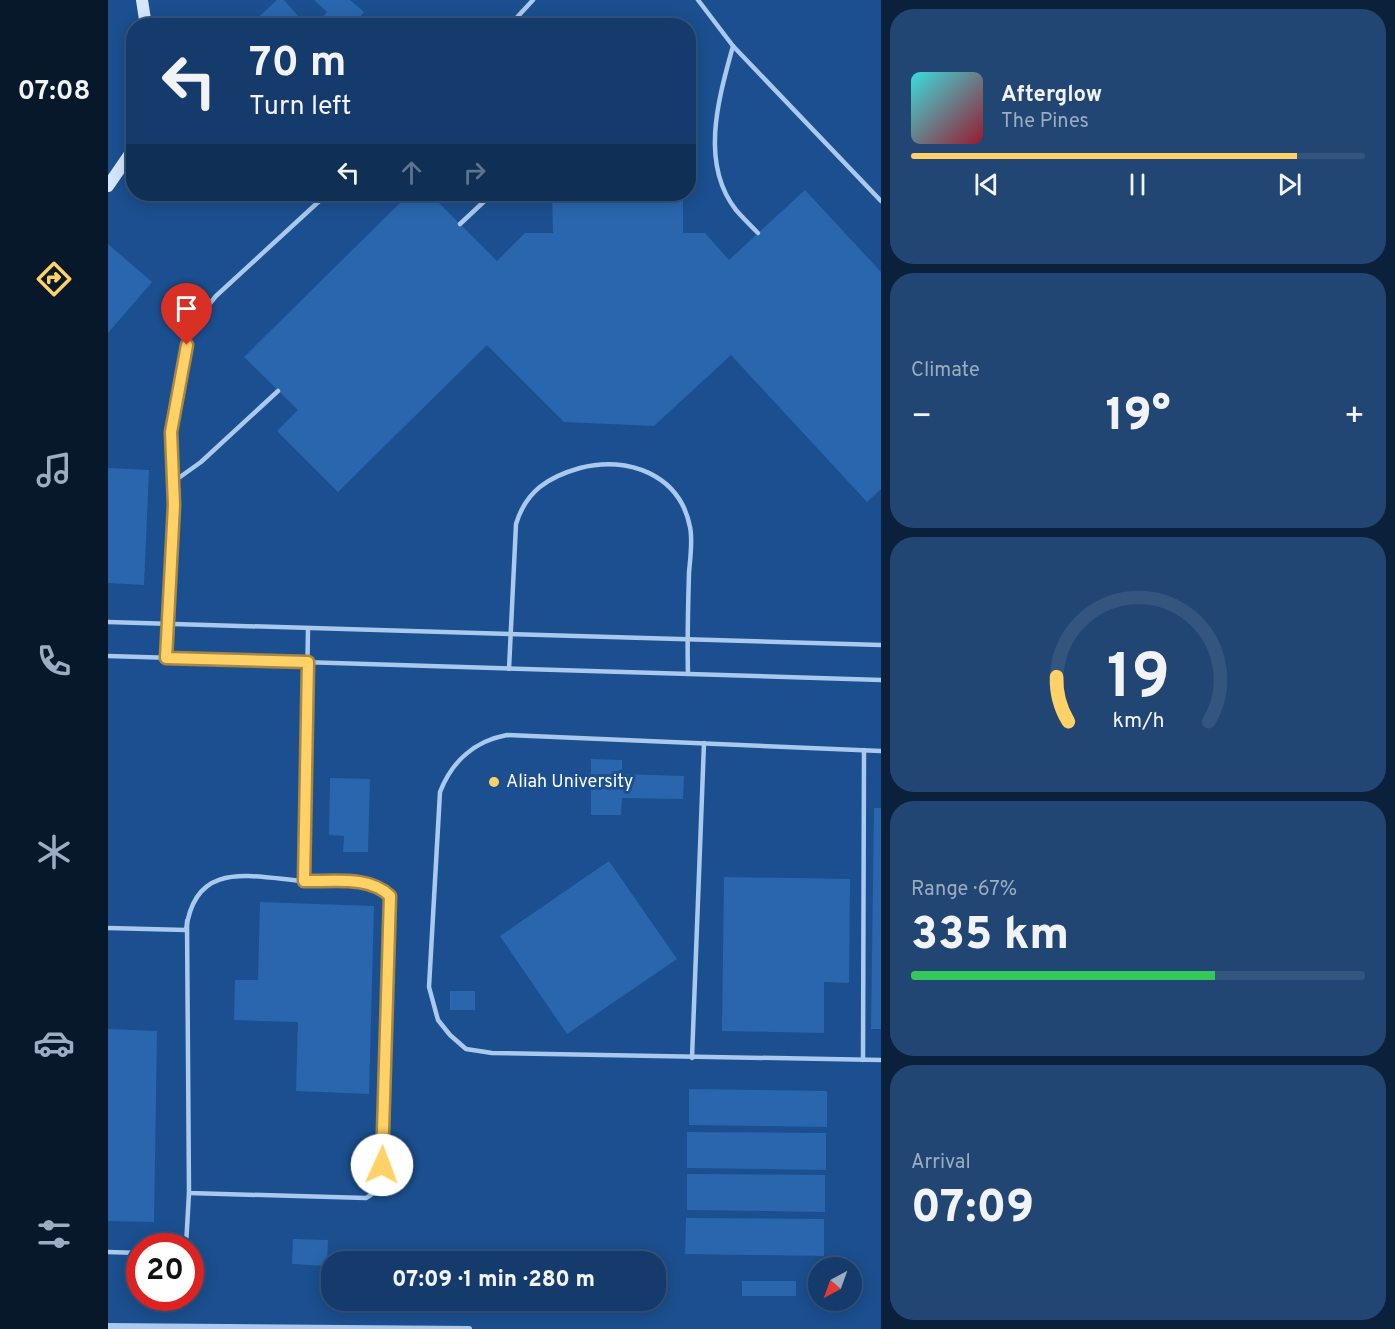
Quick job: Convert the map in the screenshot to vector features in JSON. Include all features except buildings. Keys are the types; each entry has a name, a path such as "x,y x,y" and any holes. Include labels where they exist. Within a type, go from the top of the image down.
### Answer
{"street":[{"path":"142,0 145,18"},
{"path":"108,186 126,162"},
{"path":"108,1326 469,1329"}],"lane":[{"path":"516,18 533,0"},
{"path":"698,0 733,45 880,201"},
{"path":"733,45 722,85 715,152 718,175 735,209 758,234"},
{"path":"166,658 173,482 171,432 189,329 216,296 319,201"},
{"path":"460,224 485,201"},
{"path":"173,482 201,462 278,391"},
{"path":"509,669 516,524 521,508 533,490 552,477 591,465 610,464 630,465 653,473 667,483 680,500 690,528 688,674"},
{"path":"108,622 880,645"},
{"path":"304,881 308,628"},
{"path":"108,656 880,680"},
{"path":"880,751 507,735 488,739 472,748 447,774 440,792 429,987 438,1020 466,1049 492,1053 880,1060"},
{"path":"692,1058 704,743"},
{"path":"863,1060 864,750"},
{"path":"108,928 186,930 192,904 204,887 221,877 366,883 381,887 390,896 380,1185 375,1193 358,1198 189,1193"},
{"path":"187,921 189,1193 187,1233"},
{"path":"108,1252 126,1253"}],"place":[{"name":"Aliah University","path":"494,782"}],"route":[{"path":"187,345 171,432 174,505 166,658 308,662 304,881 366,883 381,887 390,896 392,910 382,1165"}]}
